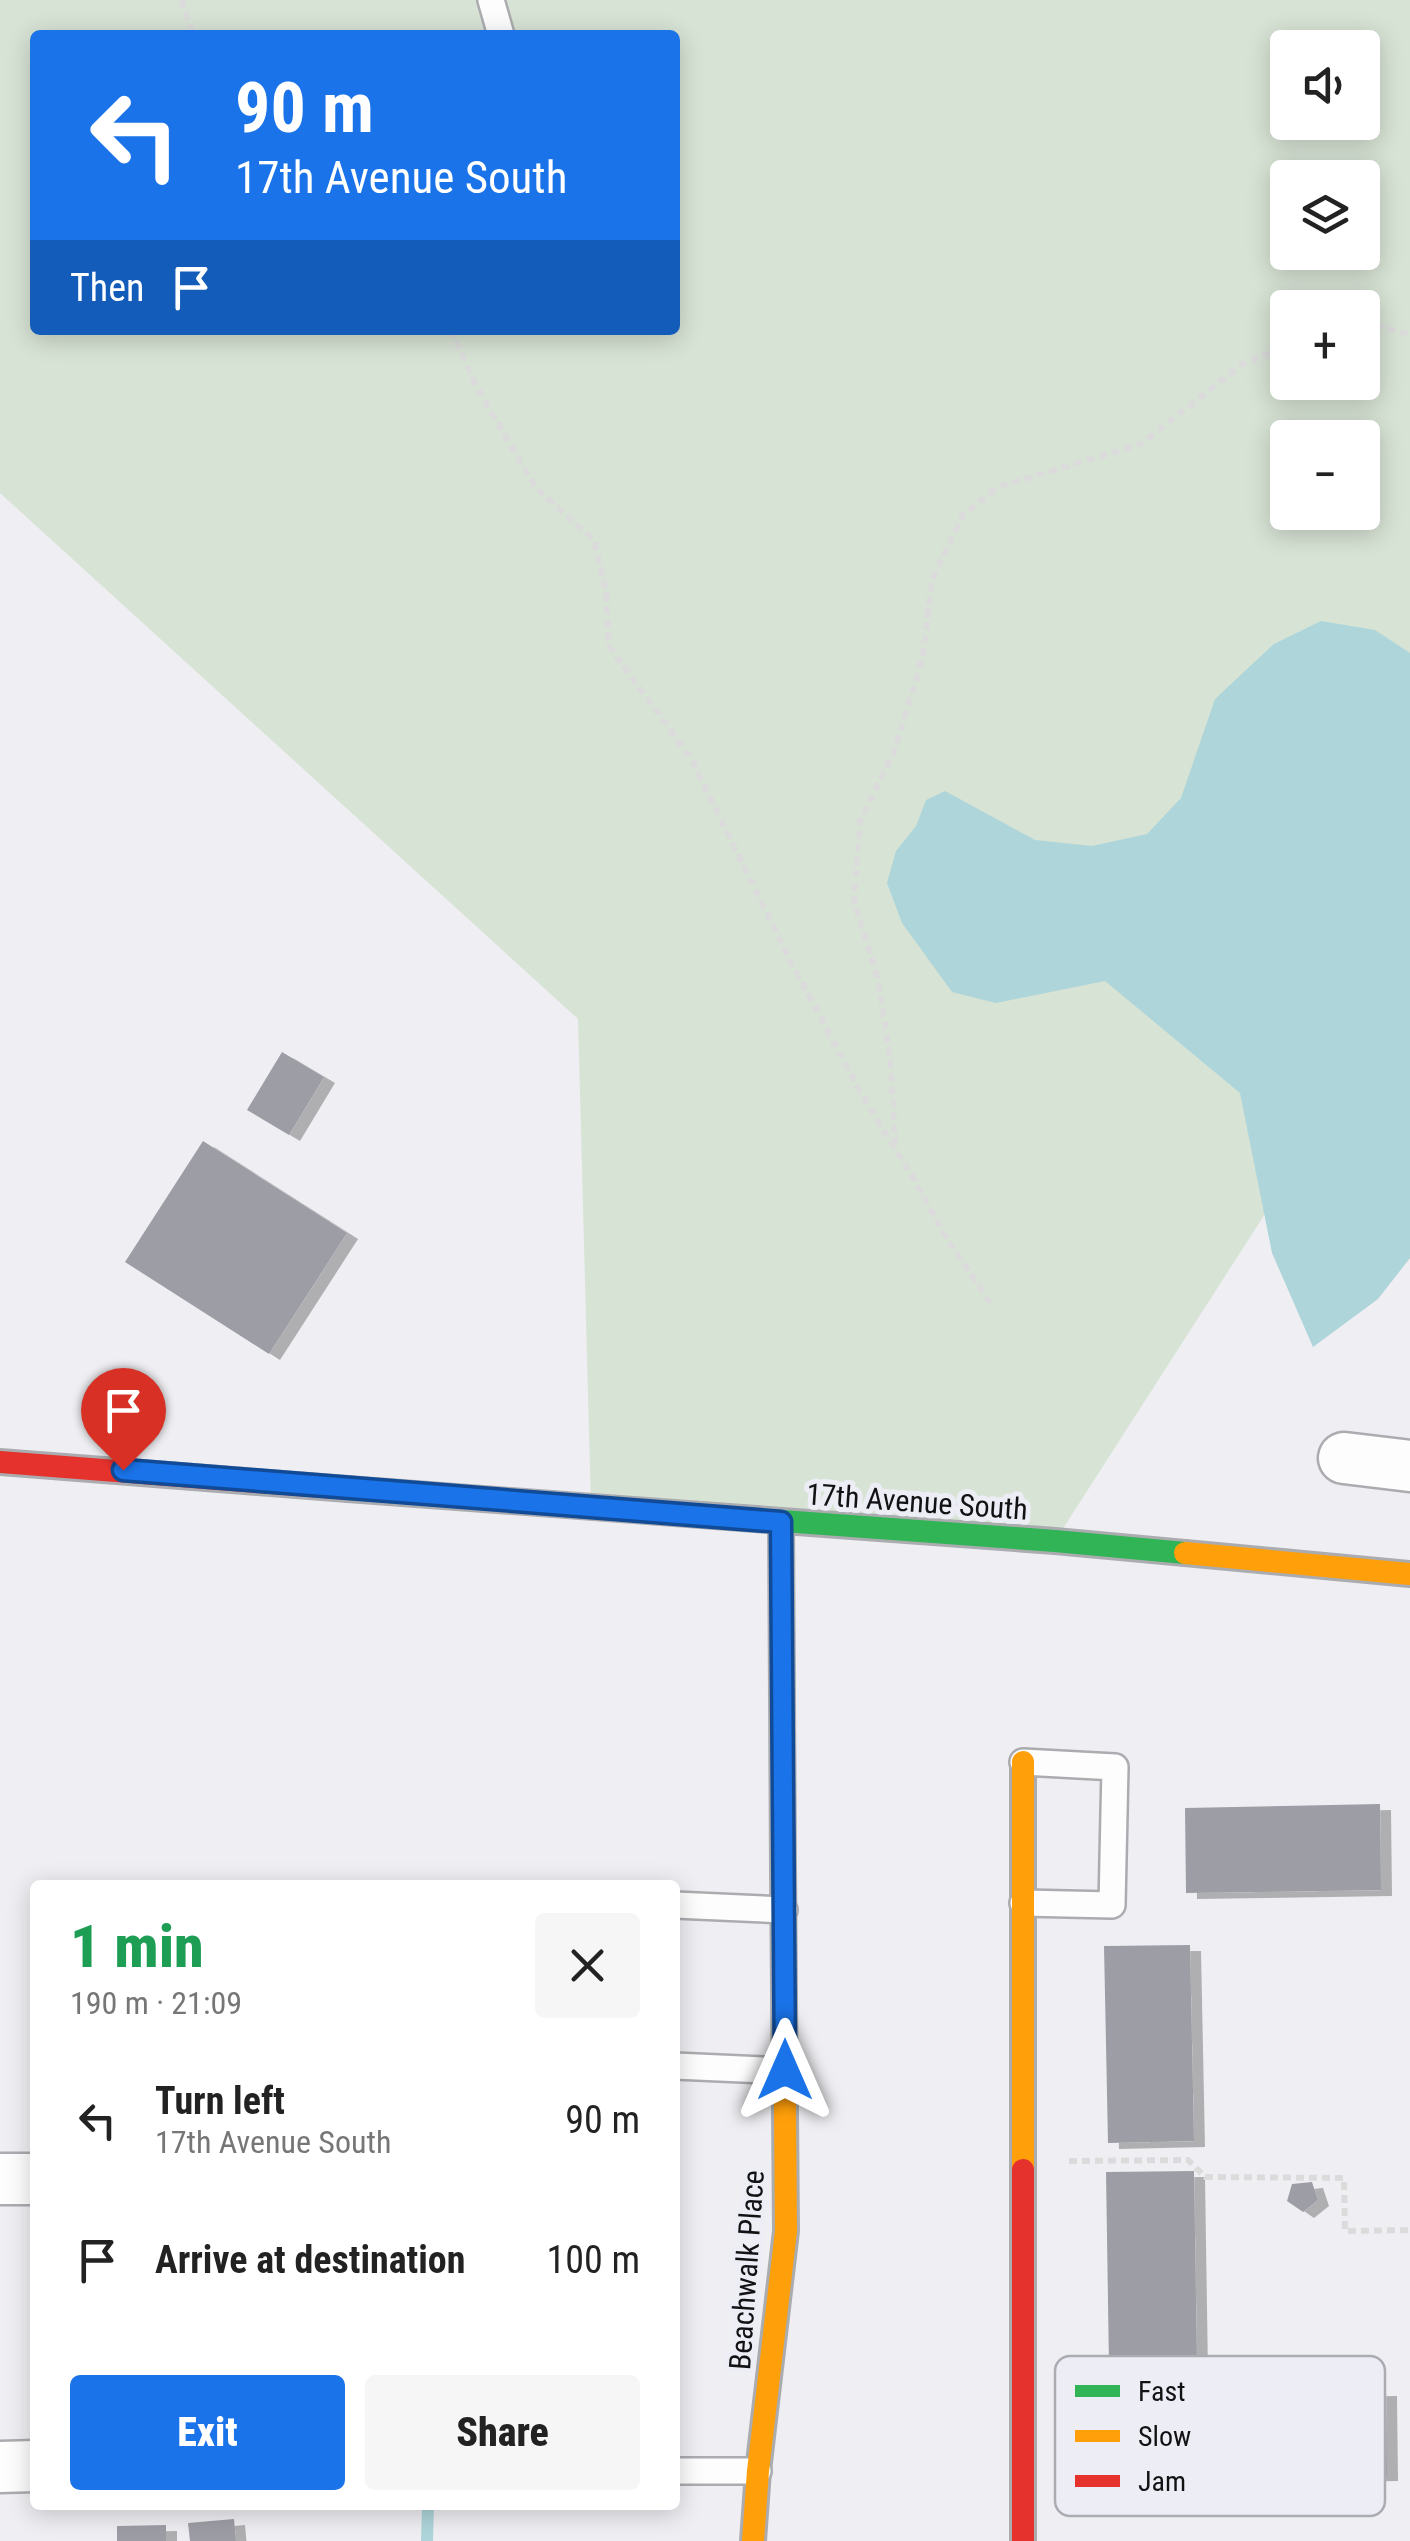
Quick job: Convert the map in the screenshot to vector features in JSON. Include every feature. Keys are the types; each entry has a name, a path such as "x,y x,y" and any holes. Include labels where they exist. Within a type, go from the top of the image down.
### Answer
{"street":[{"path":"1344,1458 1410,1466"},
{"name":"17th Avenue South","path":"0,1462 1055,1541 1410,1574"},
{"name":"Beachwalk Place","path":"754,2541 758,2470 786,2231 781,1522"},
{"path":"1023,1762 1023,2541"},
{"path":"0,2179 30,2178"},
{"path":"0,2467 30,2466"}],"lane":[{"path":"490,0 499,30"},
{"path":"1022,1903 1112,1904 1115,1766 1023,1762"},
{"path":"680,1905 784,1910"},
{"path":"680,2066 785,2070"},
{"path":"680,2471 758,2470"}],"path":[{"path":"180,0 192,30"},
{"path":"1380,327 1410,335"},
{"path":"452,335 477,388 536,488 594,540 606,592 609,646 691,759 861,1093 947,1240 993,1308"},
{"path":"895,1147 890,1064 879,983 854,901 860,822 894,750 923,656 932,579 963,515 998,487 1140,444 1244,363 1270,354"},
{"path":"1022,2162 1188,2160 1205,2176 1344,2178 1345,2231 1410,2230"}],"green space":[{"path":"0,0 1410,0 1410,988 1055,1541 591,1507 578,1019 0,493"}],"water":[{"path":"1321,621 1375,630 1410,653 1410,1258 1378,1299 1313,1347 1272,1253 1240,1093 1105,981 996,1003 952,992 902,923 887,883 896,851 916,826 926,800 945,791 1035,840 1092,846 1147,834 1181,798 1215,699 1274,644"}],"building":[{"path":"282,1052 324,1077 289,1135 247,1110"},
{"path":"203,1141 347,1233 269,1354 125,1262"},
{"path":"1380,1804 1381,1890 1186,1893 1185,1808"},
{"path":"1190,1945 1194,2141 1108,2143 1104,1946"},
{"path":"1194,2171 1197,2356 1109,2356 1106,2172"},
{"path":"1312,2182 1318,2200 1303,2212 1287,2201 1292,2184"},
{"path":"1385,2390 1387,2475 1385,2475"},
{"path":"234,2519 236,2541 190,2541 188,2523"},
{"path":"166,2525 166,2541 117,2541 117,2526"}],"waterway":[{"path":"427,2541 428,2510"}],"traffic: fast":[{"path":"348,1489 1185,1553"},
{"path":"781,1522 783,1870"}],"traffic: slow":[{"path":"1185,1553 1410,1574"},
{"path":"1023,1762 1023,2170"},
{"path":"753,2541 786,2231 783,1870"}],"traffic: jam":[{"path":"0,1462 348,1489"},
{"path":"1023,2170 1023,2541"}],"route":[{"path":"123,1470 781,1522 785,2070"}]}
